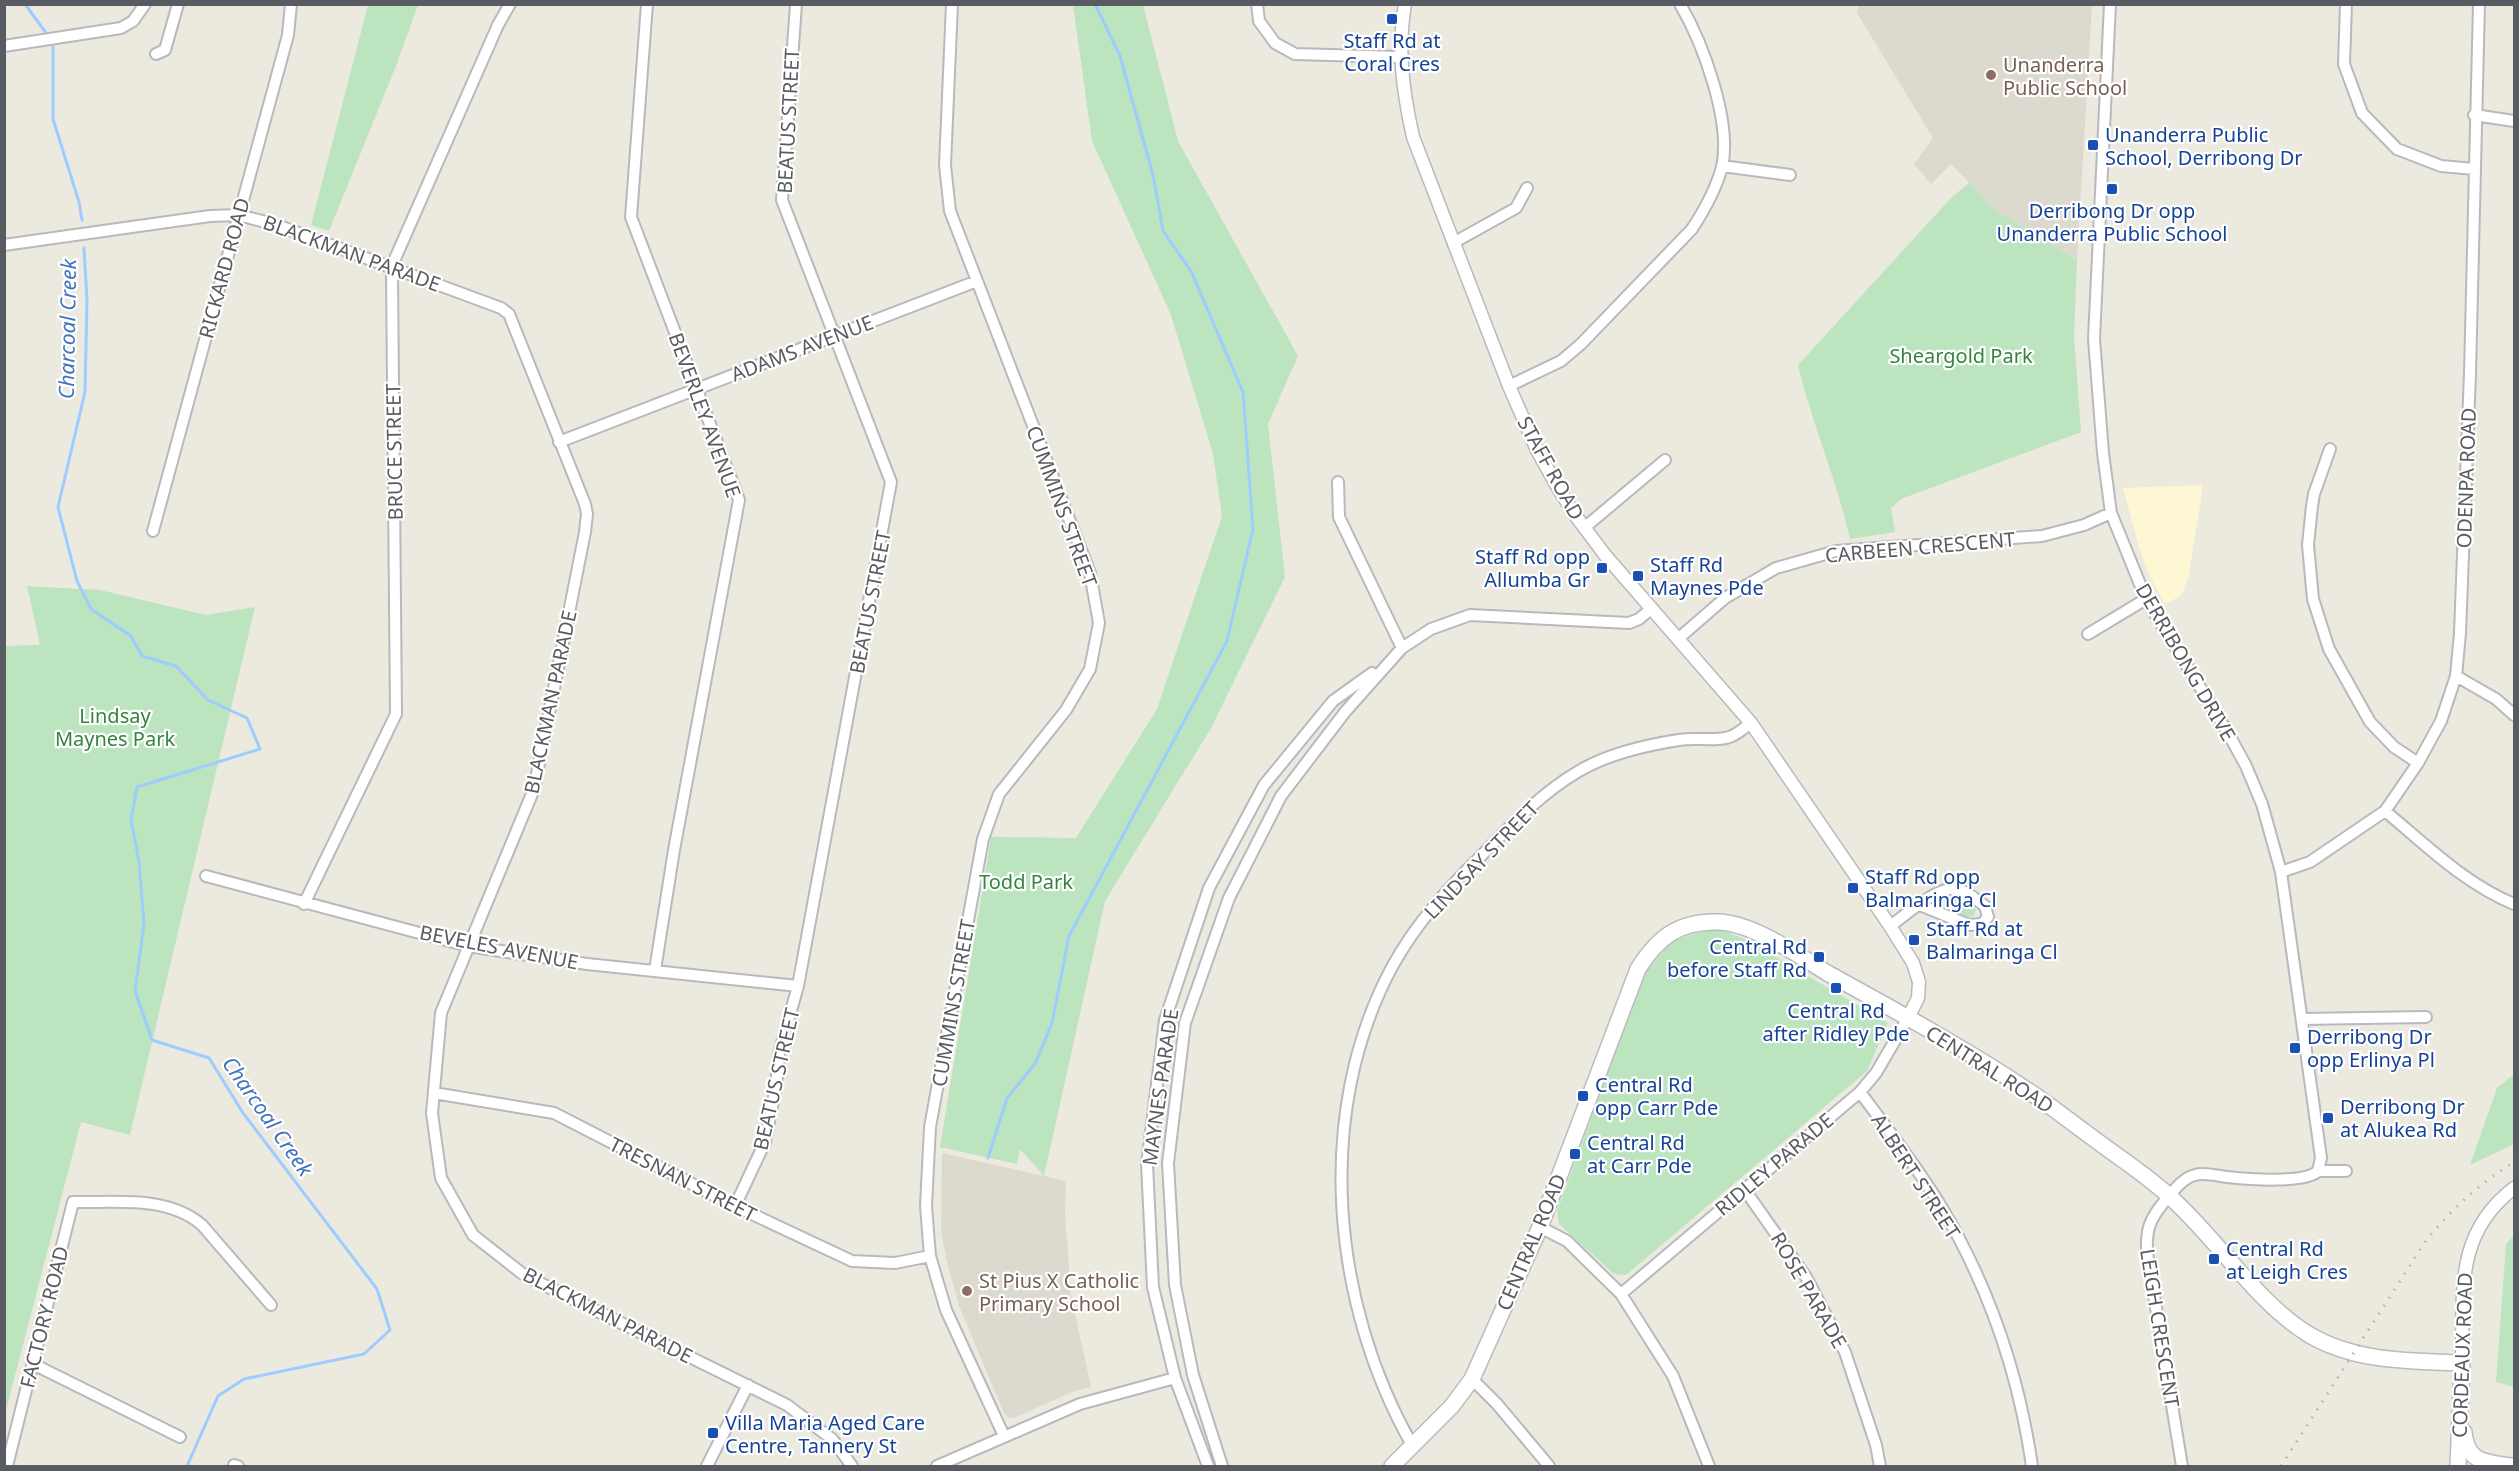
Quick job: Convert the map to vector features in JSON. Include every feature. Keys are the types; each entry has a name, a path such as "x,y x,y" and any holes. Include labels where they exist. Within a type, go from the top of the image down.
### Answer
{"main road":[{"name":"CENTRAL ROAD","path":"1392,1467 1452,1406 1472,1379 1540,1227 1638,969 1648,953 1669,932 1699,923 1719,922 1735,925 1762,936 1908,1018 2034,1094 2169,1196 2277,1309 2311,1336 2339,1349 2362,1355 2462,1363"},
{"name":"CORDEAUX ROAD","path":"2457,1467 2462,1363"},
{"path":"2461,1396 2464,1407 2466,1446 2470,1454 2488,1463 2511,1467"}],"street":[{"path":"4,46 121,28 132,21 145,4"},
{"path":"156,54 165,50 178,4"},
{"name":"RICKARD ROAD","path":"153,531 288,35 291,4"},
{"name":"BRUCE STREET","path":"303,904 396,714 394,261 488,47 510,4"},
{"name":"BEVERLEY AVENUE","path":"647,4 631,217 698,388 739,501 674,850 655,970"},
{"name":"BEATUS STREET","path":"735,1206 765,1142 776,1086 779,1053 798,986 891,482 782,200 796,4"},
{"name":"CUMMINS STREET","path":"952,4 945,165 950,211 1090,573 1099,623 1090,669 1066,710 999,794 983,839 930,1127 926,1206 930,1256 946,1310 1004,1436"},
{"path":"1257,4 1259,21 1275,44 1294,54 1400,57"},
{"name":"STAFF ROAD","path":"1405,4 1400,57 1404,97 1413,137 1509,386 1537,450 1584,528 1751,723 1890,926 1913,963 1919,982 1918,998 1908,1018"},
{"path":"1509,386 1561,362 1581,344 1692,229 1706,207 1722,166 1724,146 1720,110 1711,73 1680,4"},
{"name":"DERRIBONG DRIVE","path":"2110,4 2094,339 2110,513 2145,599 2246,766 2262,804 2281,872 2321,1158 2318,1171"},
{"path":"2346,4 2344,64 2362,113 2397,150 2440,166 2474,169"},
{"name":"ODENPA ROAD","path":"2281,872 2310,862 2385,811 2418,763 2441,721 2456,676 2460,633 2470,373 2474,115 2479,4"},
{"path":"2474,115 2514,121"},
{"path":"1722,166 1790,175"},
{"path":"1453,243 1516,208 1527,188"},
{"name":"BLACKMAN PARADE","path":"4,245 210,216 238,215 268,222 501,308 509,314 587,514 534,789 441,1013 432,1113 441,1178 477,1239 524,1275 798,1412 832,1439 849,1465"},
{"name":"ADAMS AVENUE","path":"559,442 977,281"},
{"path":"2330,449 2312,506 2308,545 2313,599 2329,649 2370,722 2394,747 2418,763"},
{"path":"1584,528 1665,460"},
{"path":"1338,482 1339,517 1402,648"},
{"name":"CARBEEN CRESCENT","path":"1679,638 1725,598 1776,568 1836,551 2042,536 2084,525 2110,513"},
{"path":"2088,634 2145,599"},
{"name":"MAYNES PARADE","path":"1222,1467 1193,1375 1175,1284 1168,1163 1185,1023 1229,898 1281,796 1345,712 1387,662 1402,648 1431,629 1470,615 1629,623 1639,619 1652,608"},
{"name":"MAYNES PARADE","path":"1208,1467 1175,1378 1153,1287 1147,1164 1165,1020 1209,888 1264,785 1333,701 1387,662"},
{"path":"2456,676 2496,699 2514,715"},
{"name":"LINDSAY STREET","path":"1412,1445 1380,1382 1363,1331 1349,1270 1343,1190 1344,1142 1350,1091 1365,1031 1392,968 1420,922 1446,890 1526,811 1580,770 1607,758 1658,744 1682,739 1730,738 1751,723"},
{"path":"2385,811 2461,874 2489,894 2514,904"},
{"name":"BEVELES AVENUE","path":"206,876 303,904 468,945 587,964 798,986"},
{"path":"1890,926 1936,893 1958,889 1985,906 1988,917 1982,924 1969,926 1920,905"},
{"path":"2302,1019 2426,1017"},
{"name":"RIDLEY PARADE","path":"1621,1294 1860,1092 1876,1072 1908,1018"},
{"name":"TRESNAN STREET","path":"434,1092 547,1111 735,1206 852,1261 895,1263 930,1256"},
{"name":"ALBERT STREET","path":"1860,1092 1912,1162 1942,1209 1982,1285 2012,1369 2032,1467"},
{"name":"LEIGH CRESCENT","path":"2182,1467 2146,1234 2157,1210 2188,1178 2196,1174 2291,1179 2314,1175 2318,1171 2346,1171"},
{"name":"CORDEAUX ROAD","path":"2462,1363 2464,1270 2467,1254 2484,1220 2514,1188"},
{"name":"ROSE PARADE","path":"1745,1190 1806,1277 1845,1352 1876,1445 1880,1467"},
{"name":"FACTORY ROAD","path":"7,1467 72,1202 159,1204 190,1214 271,1305"},
{"path":"1540,1227 1567,1241 1621,1294 1673,1376 1709,1467"},
{"path":"33,1364 180,1437"},
{"path":"937,1467 1080,1404 1175,1378"},
{"path":"1472,1379 1497,1404 1549,1467"},
{"path":"707,1467 748,1385"}],"shaded area":[{"name":"Unanderra Public School","path":"1859,4 2092,5 2077,260 1996,211 1951,164 1931,184 1914,164 1933,138 1857,13"},
{"path":"2203,485 2189,574 2182,595 2165,604 2149,575 2123,488"},
{"path":"942,1153 1066,1181 1065,1214 1071,1295 1091,1387 1072,1392 1014,1418 1008,1418 1004,1413 959,1306 946,1258 941,1231"}],"green space":[{"path":"368,5 418,5 396,66 329,231 311,225"},
{"name":"Todd Park","path":"1073,5 1143,5 1178,141 1298,356 1268,424 1285,577 1211,728 1105,901 1044,1176 1020,1149 1017,1164 940,1147 991,837 1076,838 1157,709 1222,516 1213,454 1171,315 1092,141"},
{"name":"Sheargold Park","path":"1969,183 1996,211 2077,260 2074,336 2081,432 1901,499 1891,508 1895,532 1850,539 1798,365 1951,198"},
{"name":"Lindsay Maynes Park","path":"27,586 100,590 206,615 255,607 130,1135 81,1122 5,1414 4,646 40,645"},
{"path":"1957,895 1972,903 1976,910 1973,917 1960,916 1930,903 1940,896"},
{"path":"1716,928 1747,940 1888,1023 1867,1071 1626,1275 1614,1274 1559,1224 1557,1211 1645,973 1673,940"},
{"path":"2514,1074 2514,1144 2470,1165 2497,1088"},
{"path":"2514,1236 2514,1387 2496,1382 2506,1244"}],"waterway":[{"name":"Charcoal Creek","path":"25,4 49,37"},
{"path":"988,1158 1007,1098 1035,1064 1052,1023 1069,936 1227,641 1253,529 1243,392 1191,271 1163,231 1153,175 1120,56 1095,4"},
{"name":"Charcoal Creek","path":"53,42 53,119 79,202 82,220"},
{"name":"Charcoal Creek","path":"84,248 87,300 85,392 58,507 77,581 91,609 131,636 142,656 176,666 208,700 247,718 260,749 137,787 131,820 139,861 144,924 135,991 152,1040 209,1058 243,1113 377,1289 390,1330 364,1354 244,1379 218,1396 187,1466"}],"railway":[{"path":"2281,1466 2427,1239 2468,1197 2514,1162"}],"place":[{"name":"Staff Rd at Coral Cres","path":"1392,19"},
{"name":"Unanderra Public School","path":"1991,75"},
{"name":"Unanderra Public School, Derribong Dr","path":"2093,145"},
{"name":"Derribong Dr opp Unanderra Public School","path":"2112,189"},
{"name":"Staff Rd opp Allumba Gr","path":"1602,568"},
{"name":"Staff Rd Maynes Pde","path":"1638,576"},
{"name":"Staff Rd opp Balmaringa Cl","path":"1853,888"},
{"name":"Staff Rd at Balmaringa Cl","path":"1914,940"},
{"name":"Central Rd before Staff Rd","path":"1819,957"},
{"name":"Central Rd after Ridley Pde","path":"1836,988"},
{"name":"Derribong Dr opp Erlinya Pl","path":"2295,1048"},
{"name":"Central Rd opp Carr Pde","path":"1583,1096"},
{"name":"Derribong Dr at Alukea Rd","path":"2328,1118"},
{"name":"Central Rd at Carr Pde","path":"1575,1154"},
{"name":"Central Rd at Leigh Cres","path":"2214,1259"},
{"name":"St Pius X Catholic Primary School","path":"967,1291"},
{"name":"Villa Maria Aged Care Centre, Tannery St","path":"713,1433"}]}
